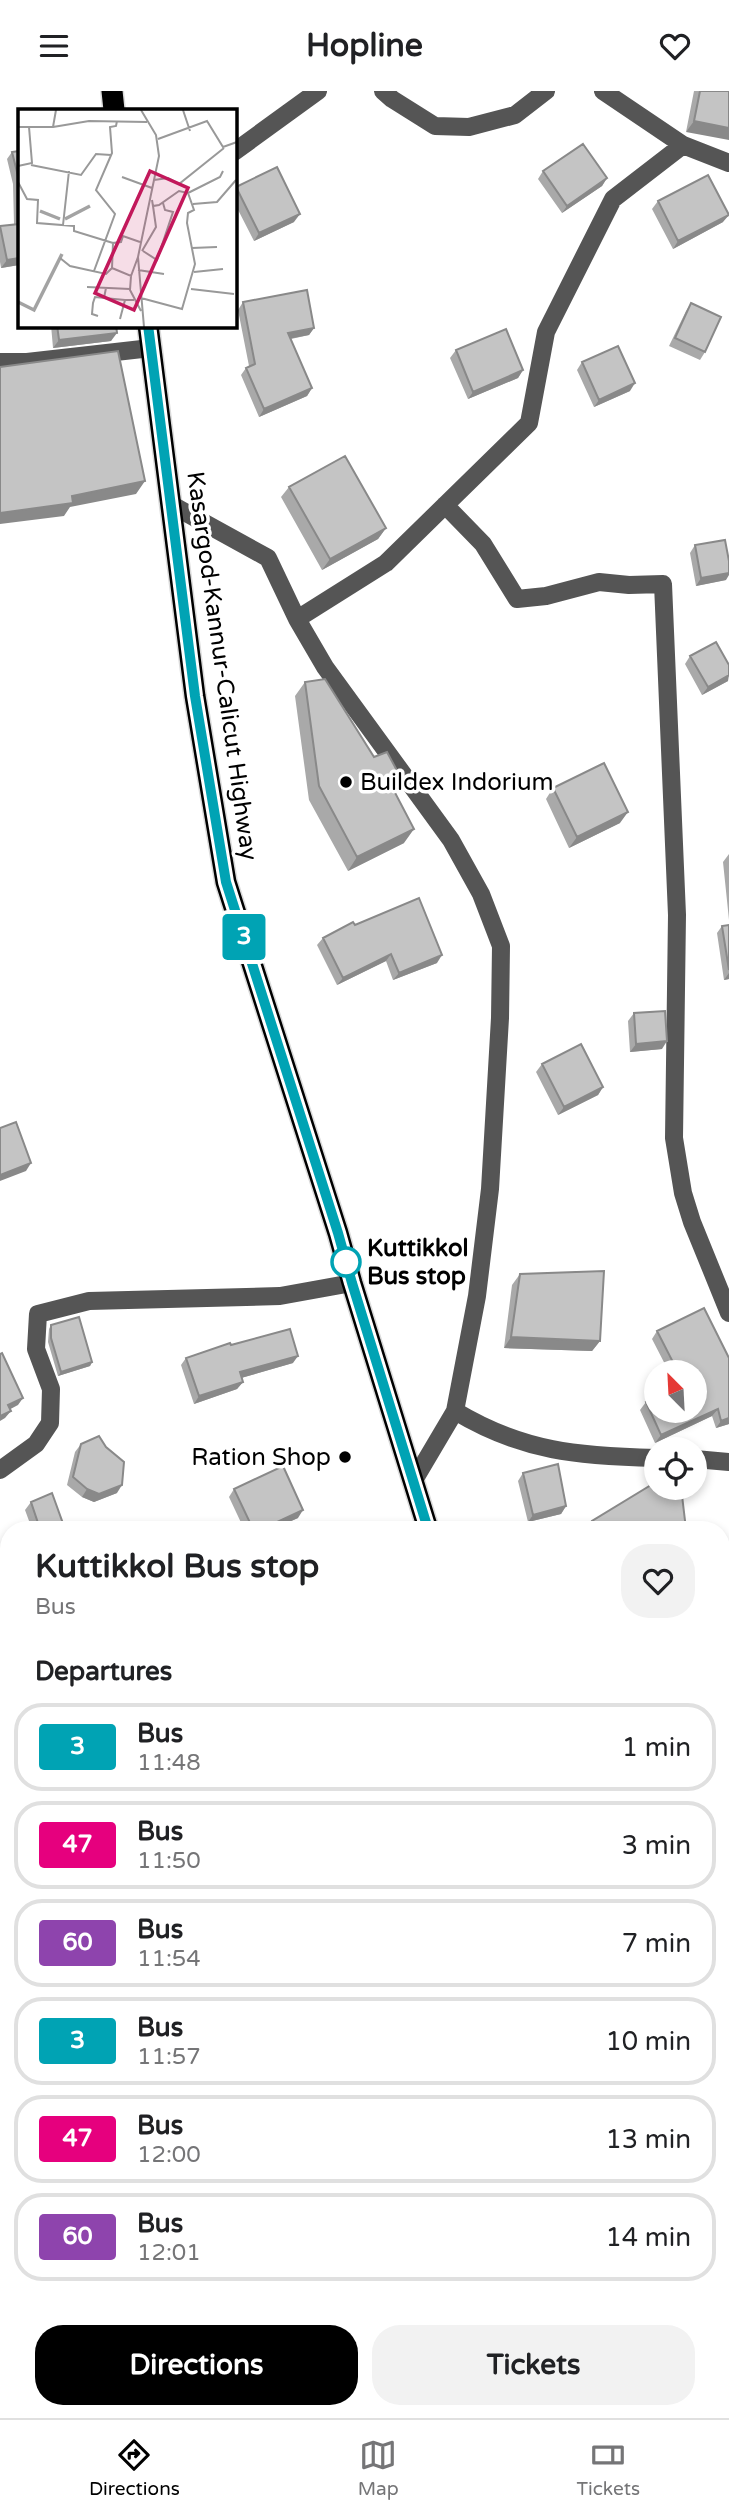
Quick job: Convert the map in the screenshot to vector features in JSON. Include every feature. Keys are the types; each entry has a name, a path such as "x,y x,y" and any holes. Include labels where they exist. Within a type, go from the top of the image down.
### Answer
{"highway":[{"path":"112,91 114,109"},
{"name":"Kasargod-Kannur-Calicut Highway","path":"148,327 195,696 226,882 338,1233 425,1521"}],"street":[{"path":"236,151 318,91"},
{"path":"383,91 435,126 469,127 514,115 546,91"},
{"path":"603,91 682,145 729,163"},
{"path":"297,619 386,563 529,423 546,332 613,199 682,145"},
{"path":"0,362 27,362 151,348"},
{"path":"172,505 268,558 297,619 325,667 451,840 481,894 500,946 500,1019 490,1189 477,1296 455,1411 413,1482"},
{"path":"445,505 483,544 517,599 546,596 599,582 663,584 677,915 674,1138 683,1193 692,1222 729,1313"},
{"path":"0,1470 36,1444 50,1423 51,1389 36,1349 38,1314 89,1301 280,1296 352,1283"},
{"path":"455,1411 485,1429 532,1446 588,1456 644,1458"},
{"path":"707,1460 729,1462"}],"building":[{"path":"700,91 729,91 729,128 694,121"},
{"path":"583,144 607,178 567,206 543,171"},
{"path":"18,151 18,176 12,152"},
{"path":"277,167 300,214 259,233 236,187"},
{"path":"708,175 729,215 678,241 658,201"},
{"path":"18,224 18,258 7,260 0,226"},
{"path":"307,290 314,328 288,333 312,388 264,409 246,368 255,364 243,302"},
{"path":"691,303 721,317 705,352 675,338"},
{"path":"57,327 116,327 117,333 59,340"},
{"path":"506,329 523,370 473,392 456,350"},
{"path":"618,346 635,383 599,400 582,362"},
{"path":"118,351 145,481 72,496 73,503 0,513 0,367"},
{"path":"345,456 386,528 330,559 289,487"},
{"path":"725,540 729,573 701,578 695,545"},
{"path":"716,642 729,665 729,675 708,687 690,656"},
{"name":"Buildex Indorium","path":"325,679 374,757 387,752 401,778 392,787 414,829 357,857 319,786 305,682"},
{"path":"604,763 628,812 577,837 553,788"},
{"path":"419,898 442,955 399,973 391,954 343,978 323,938 353,922 355,925"},
{"path":"729,925 729,970 722,926"},
{"path":"665,1011 667,1041 636,1044 634,1013"},
{"path":"581,1044 603,1087 564,1107 542,1064"},
{"path":"16,1122 31,1163 0,1175 0,1128"},
{"path":"604,1271 600,1341 511,1337 520,1274"},
{"path":"704,1308 729,1358 729,1418 721,1421 718,1409 707,1414 707,1360 672,1360 657,1331"},
{"path":"79,1317 92,1362 61,1372 51,1338 51,1325"},
{"path":"290,1329 298,1356 240,1372 243,1382 199,1396 186,1358 230,1343 231,1345"},
{"path":"2,1353 23,1398 8,1405 11,1411 0,1416 0,1354"},
{"path":"656,1423 687,1423 661,1435"},
{"path":"99,1436 106,1447 124,1462 122,1485 99,1494 87,1489 73,1477 81,1444"},
{"path":"558,1464 566,1506 533,1515 523,1473"},
{"path":"283,1466 303,1510 279,1521 249,1521 234,1489"},
{"path":"644,1489 644,1500 683,1500 685,1521 592,1521"},
{"path":"52,1493 62,1521 37,1521 31,1502"}],"bus line":[{"name":"3","path":"148,327 195,696 226,882 338,1233 425,1521"}],"place":[{"name":"Buildex Indorium","path":"346,782"},
{"name":"Kuttikkol Bus stop","path":"346,1262"},
{"name":"Ration Shop","path":"345,1457"}]}
